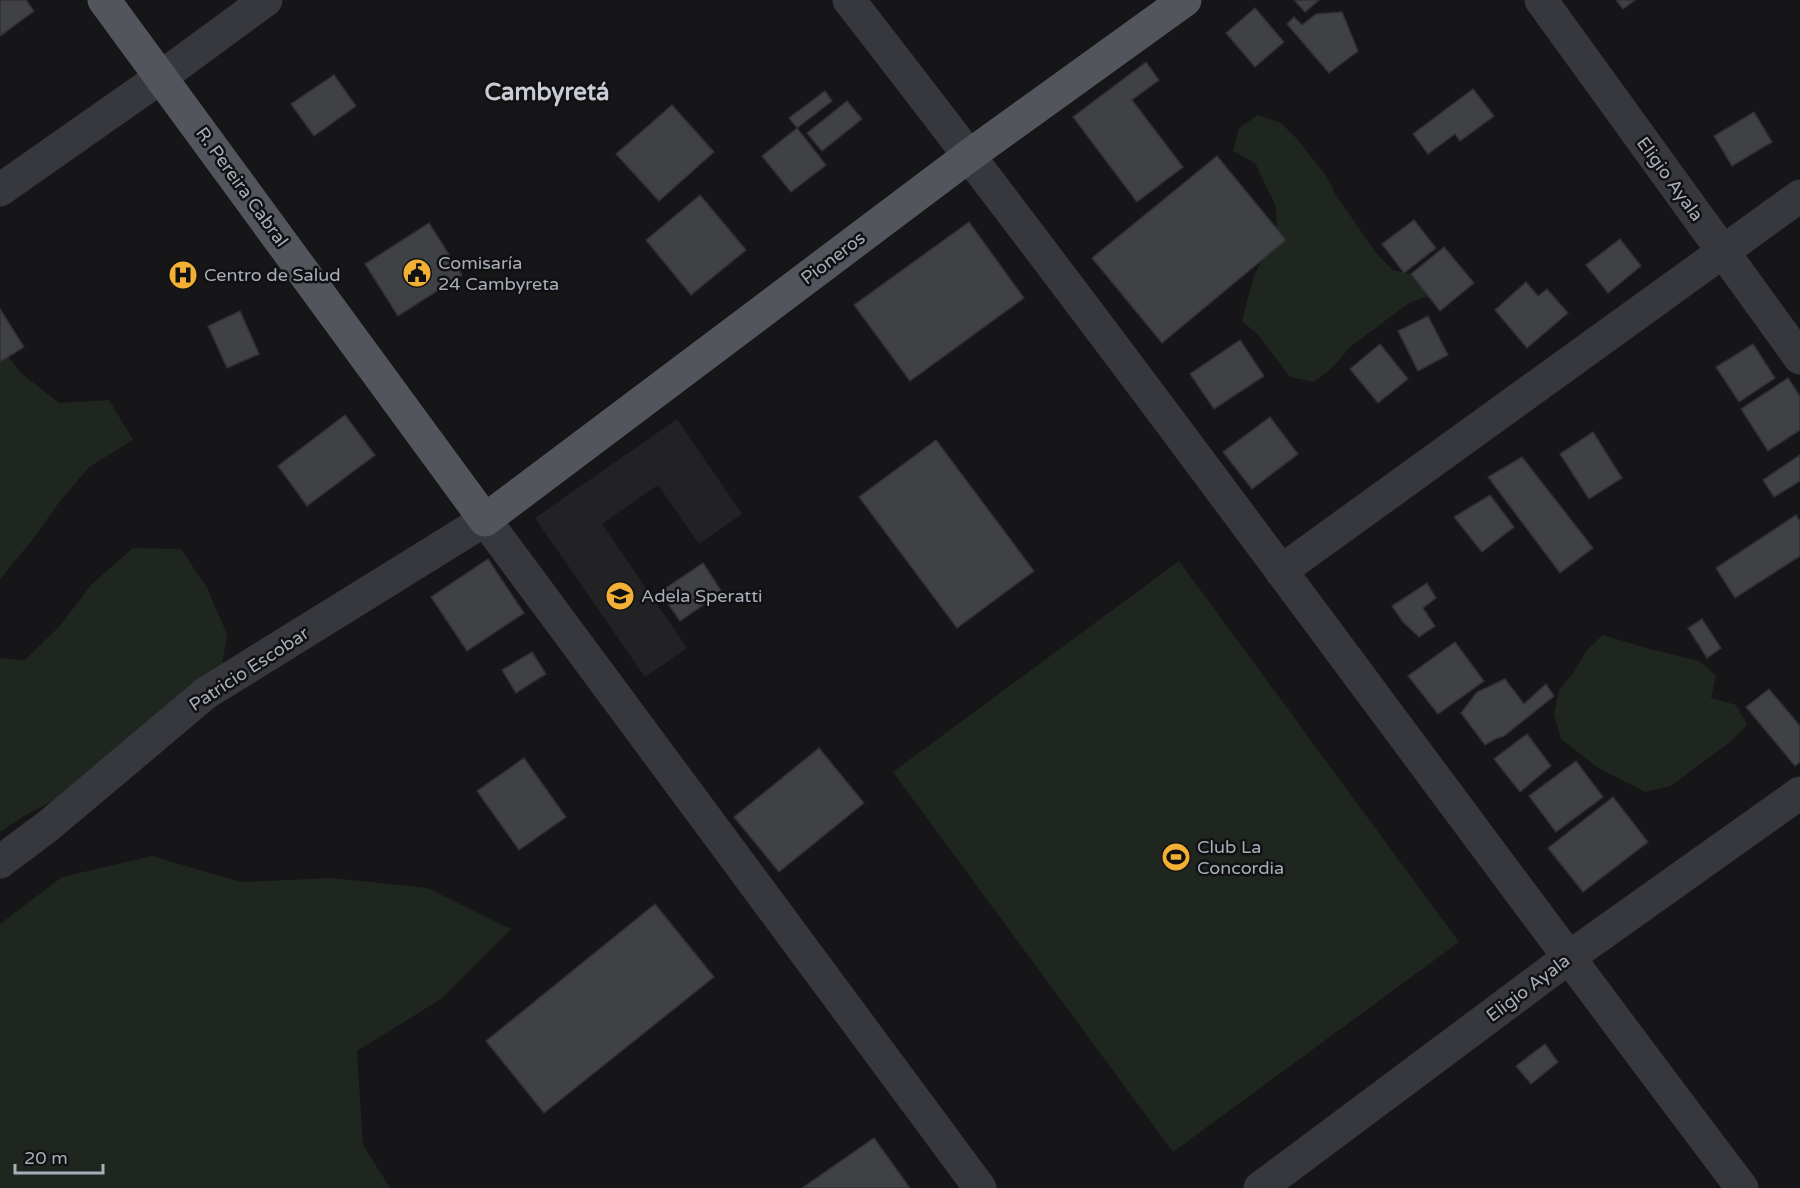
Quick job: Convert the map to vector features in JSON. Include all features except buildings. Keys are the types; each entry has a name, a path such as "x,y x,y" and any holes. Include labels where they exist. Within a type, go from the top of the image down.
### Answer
{"main road":[{"name":"R. Pereira Cabral","path":"104,0 485,520"},
{"name":"Pioneros","path":"485,520 970,155 1185,0"}],"street":[{"path":"0,190 266,0"},
{"path":"849,0 970,155 1742,1188"},
{"name":"Eligio Ayala","path":"1541,0 1800,358"},
{"path":"1281,571 1800,196"},
{"path":"485,520 980,1188"},
{"name":"Patricio Escobar","path":"0,862 48,826 206,693 485,520"},
{"name":"Eligio Ayala","path":"1260,1188 1568,958 1800,793"}],"shaded area":[{"path":"1258,115 1281,123 1298,140 1327,177 1337,197 1377,254 1393,270 1418,276 1431,295 1409,303 1350,347 1334,366 1314,382 1290,377 1260,337 1242,321 1254,275 1277,233 1276,207 1255,163 1233,151 1239,128"},
{"path":"0,347 21,373 59,403 109,400 133,440 89,467 0,579"},
{"name":"Adela Speratti","path":"677,419 742,514 699,544 658,485 602,524 687,648 645,677 535,518"},
{"path":"133,548 181,549 207,588 227,634 220,680 69,793 27,814 0,832 0,658 25,660 60,626 91,585"},
{"name":"Club La Concordia","path":"1179,561 1459,942 1173,1152 893,772"},
{"path":"1603,635 1699,661 1716,675 1711,698 1736,705 1747,725 1730,742 1671,786 1645,792 1600,769 1561,739 1554,714 1559,690 1574,672 1586,651"},
{"path":"152,856 241,882 332,878 427,888 511,929 441,999 357,1051 363,1145 390,1188 0,1188 0,924 62,877"}],"place":[{"name":"Comisaría 24 Cambyreta","path":"417,273"},
{"name":"Centro de Salud","path":"183,275"},
{"name":"Adela Speratti","path":"620,596"},
{"name":"Club La Concordia","path":"1176,857"}],"district":[{"name":"Cambyretá","path":"547,92"}]}
